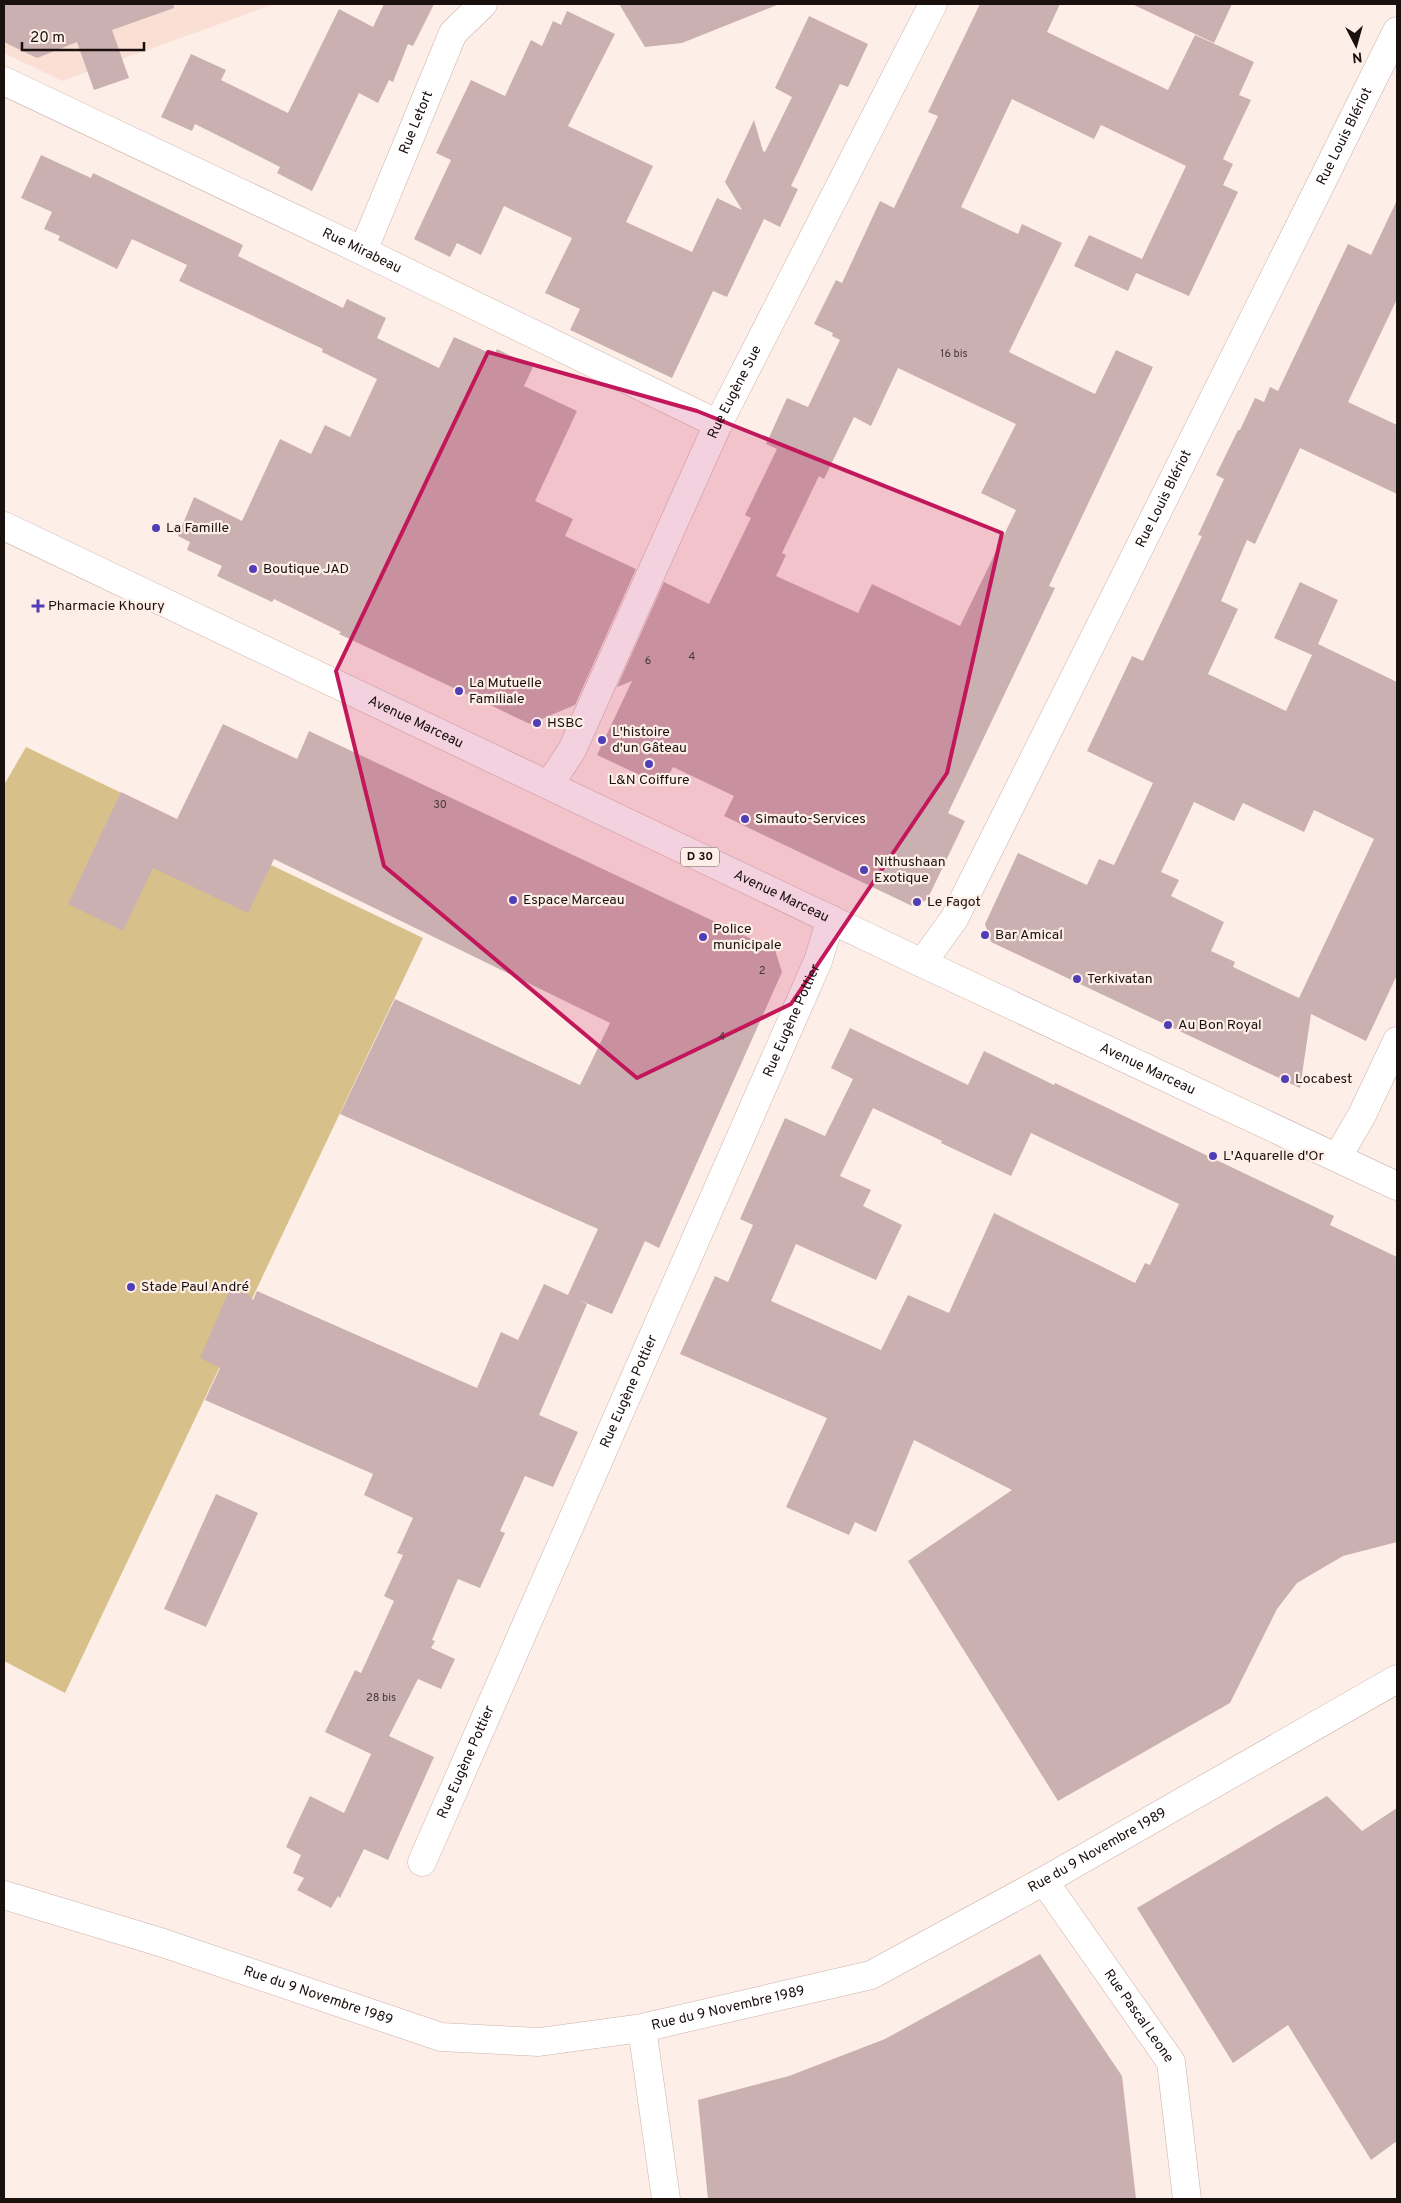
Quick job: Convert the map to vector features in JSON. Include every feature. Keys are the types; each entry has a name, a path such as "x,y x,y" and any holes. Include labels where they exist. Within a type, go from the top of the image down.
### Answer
{"street":[{"name":"Rue Letort","path":"363,251 453,33 483,4"},
{"name":"Rue Eugène Sue","path":"549,785 572,750 718,424 933,4"},
{"name":"Rue Louis Blériot","path":"922,963 954,919 1397,31"},
{"name":"Rue Mirabeau","path":"4,81 363,251 718,424"},
{"name":"Avenue Marceau","path":"4,526 831,920 1397,1186"},
{"name":"Rue Eugène Pottier","path":"422,1862 818,961 831,920"},
{"path":"1337,1158 1362,1114 1397,1041"},
{"name":"Rue du 9 Novembre 1989","path":"4,1895 160,1942 441,2037 539,2042 642,2028 870,1975 1044,1881 1397,1679"},
{"name":"Rue Pascal Leone","path":"1044,1881 1171,2062 1187,2199"},
{"path":"642,2028 666,2199"}],"highlighted area":[{"path":"488,352 697,411 1002,533 947,773 791,1004 637,1078 384,866 336,671"}],"shaded area":[{"path":"4,4 275,4 62,81 4,53"},
{"name":"Stade Paul André","path":"26,747 423,938 65,1693 4,1661 4,785"}],"building":[{"path":"4,4 173,4 174,8 112,30 129,78 94,90 77,42 37,58 4,42"},
{"path":"384,4 434,4 413,46 408,44 393,82 389,80 378,103 359,93 312,191 277,173 280,167 195,124 192,131 161,117 191,54 226,70 221,80 288,113 339,9 373,27"},
{"path":"619,4 777,5 682,43 645,47"},
{"path":"980,4 1060,4 1047,32 1168,90 1195,35 1254,62 1239,95 1251,100 1223,159 1233,164 1223,185 1238,192 1189,296 1136,273 1128,291 1074,266 1089,235 1142,259 1186,166 1101,125 1094,139 1012,99 961,207 1018,234 1022,224 1062,243 1009,352 1095,394 1116,350 1153,367 1049,586 1055,588 948,813 965,821 927,900 912,906 724,816 734,796 673,767 663,786 597,755 632,681 617,687 664,582 709,604 751,518 745,515 777,449 766,444 787,398 808,407 840,340 832,336 833,333 814,324 836,280 842,283 880,201 894,208 938,116 928,112","holes":["898,368 1016,424 981,493 1016,510 960,626 872,584 858,613 776,576 786,555 782,553 819,476 824,479 854,417 871,426"]},
{"path":"1132,4 1232,4 1214,43"},
{"path":"567,11 615,34 568,126 653,166 626,222 692,252 717,198 742,210 725,182 754,120 763,151 765,152 792,97 775,88 809,16 868,44 848,87 840,84 826,113 791,186 798,189 780,227 764,219 727,297 713,291 672,378 570,330 580,309 545,293 572,238 504,206 481,255 457,243 450,257 414,239 451,160 436,153 471,80 505,96 531,40 542,46 553,21 561,25"},
{"path":"41,155 91,178 93,173 243,245 238,256 343,308 347,299 386,318 377,338 439,368 454,337 494,355 497,349 533,367 524,386 577,411 535,501 573,519 565,536 636,569 575,705 530,724 339,634 341,632 274,599 272,602 217,576 222,566 187,550 190,542 178,536 194,497 242,521 280,439 311,454 325,425 350,437 377,379 322,352 323,349 179,281 187,265 132,239 117,269 58,240 60,236 44,229 52,212 21,198"},
{"path":"1397,200 1397,299 1348,402 1397,425 1397,494 1300,448 1255,544 1247,540 1221,601 1238,609 1208,674 1286,711 1312,655 1274,638 1300,582 1338,600 1318,644 1397,682 1397,975 1366,1041 1311,1014 1300,1088 991,942 985,924 1018,853 1087,885 1099,859 1114,865 1153,783 1087,751 1132,656 1143,661 1202,536 1198,535 1224,479 1216,475 1255,398 1264,402 1270,387 1278,391 1348,244 1371,255","holes":["1194,802 1234,821 1243,803 1304,832 1314,810 1374,839 1299,998 1233,967 1235,962 1211,951 1224,922 1171,896 1179,880 1161,872"]},
{"path":"223,724 297,759 309,731 775,950 782,972 659,1248 645,1241 612,1314 579,1300 587,1304 539,1415 578,1432 553,1487 525,1476 500,1531 505,1533 480,1588 458,1579 432,1640 435,1641 431,1648 455,1659 441,1689 418,1679 389,1736 434,1757 388,1860 364,1849 340,1898 338,1896 331,1908 297,1890 304,1878 293,1873 301,1855 286,1847 310,1796 344,1813 371,1754 325,1732 355,1670 361,1673 394,1601 384,1596 403,1555 397,1553 413,1518 364,1495 373,1474 205,1400 220,1368 200,1358 234,1279 253,1300 257,1291 477,1388 501,1332 518,1340 544,1284 568,1295 598,1229 340,1114 395,999 580,1085 610,1023 274,859 248,913 153,868 123,931 68,904 121,792 177,819"},
{"path":"850,1028 968,1085 984,1051 1334,1216 1330,1225 1397,1257 1397,1542 1343,1556 1297,1583 1277,1609 1230,1703 1058,1801 908,1561 1012,1490 914,1440 876,1532 855,1522 849,1535 786,1507 827,1418 680,1354 715,1276 728,1282 753,1225 740,1219 785,1118 825,1136 853,1079 831,1068","holes":["873,1108 942,1141 941,1143 1011,1176 1031,1133 1179,1204 1150,1265 1145,1263 1135,1283 994,1213 949,1313 908,1295 881,1350 771,1301 796,1244 876,1280 902,1225 863,1206 871,1190 840,1176"]},
{"path":"216,1494 258,1513 206,1627 164,1609"},
{"path":"1327,1796 1362,1831 1397,1808 1397,2141 1371,2160 1288,2025 1233,2063 1137,1908"},
{"path":"1040,1954 1122,2076 1136,2199 708,2199 698,2100 789,2076 885,2039"}],"place":[{"name":"La Famille","path":"156,528"},
{"name":"Boutique JAD","path":"253,569"},
{"name":"Pharmacie Khoury","path":"38,606"},
{"name":"La Mutuelle Familiale","path":"459,691"},
{"name":"HSBC","path":"537,723"},
{"name":"L'histoire d'un Gâteau","path":"602,740"},
{"name":"L&N Coiffure","path":"649,764"},
{"name":"Simauto-Services","path":"745,819"},
{"name":"Nithushaan Exotique","path":"864,870"},
{"name":"Espace Marceau","path":"513,900"},
{"name":"Le Fagot","path":"917,902"},
{"name":"Bar Amical","path":"985,935"},
{"name":"Police municipale","path":"703,937"},
{"name":"Terkivatan","path":"1077,979"},
{"name":"Au Bon Royal","path":"1168,1025"},
{"name":"Locabest","path":"1285,1079"},
{"name":"L'Aquarelle d'Or","path":"1213,1156"},
{"name":"Stade Paul André","path":"131,1287"}]}
